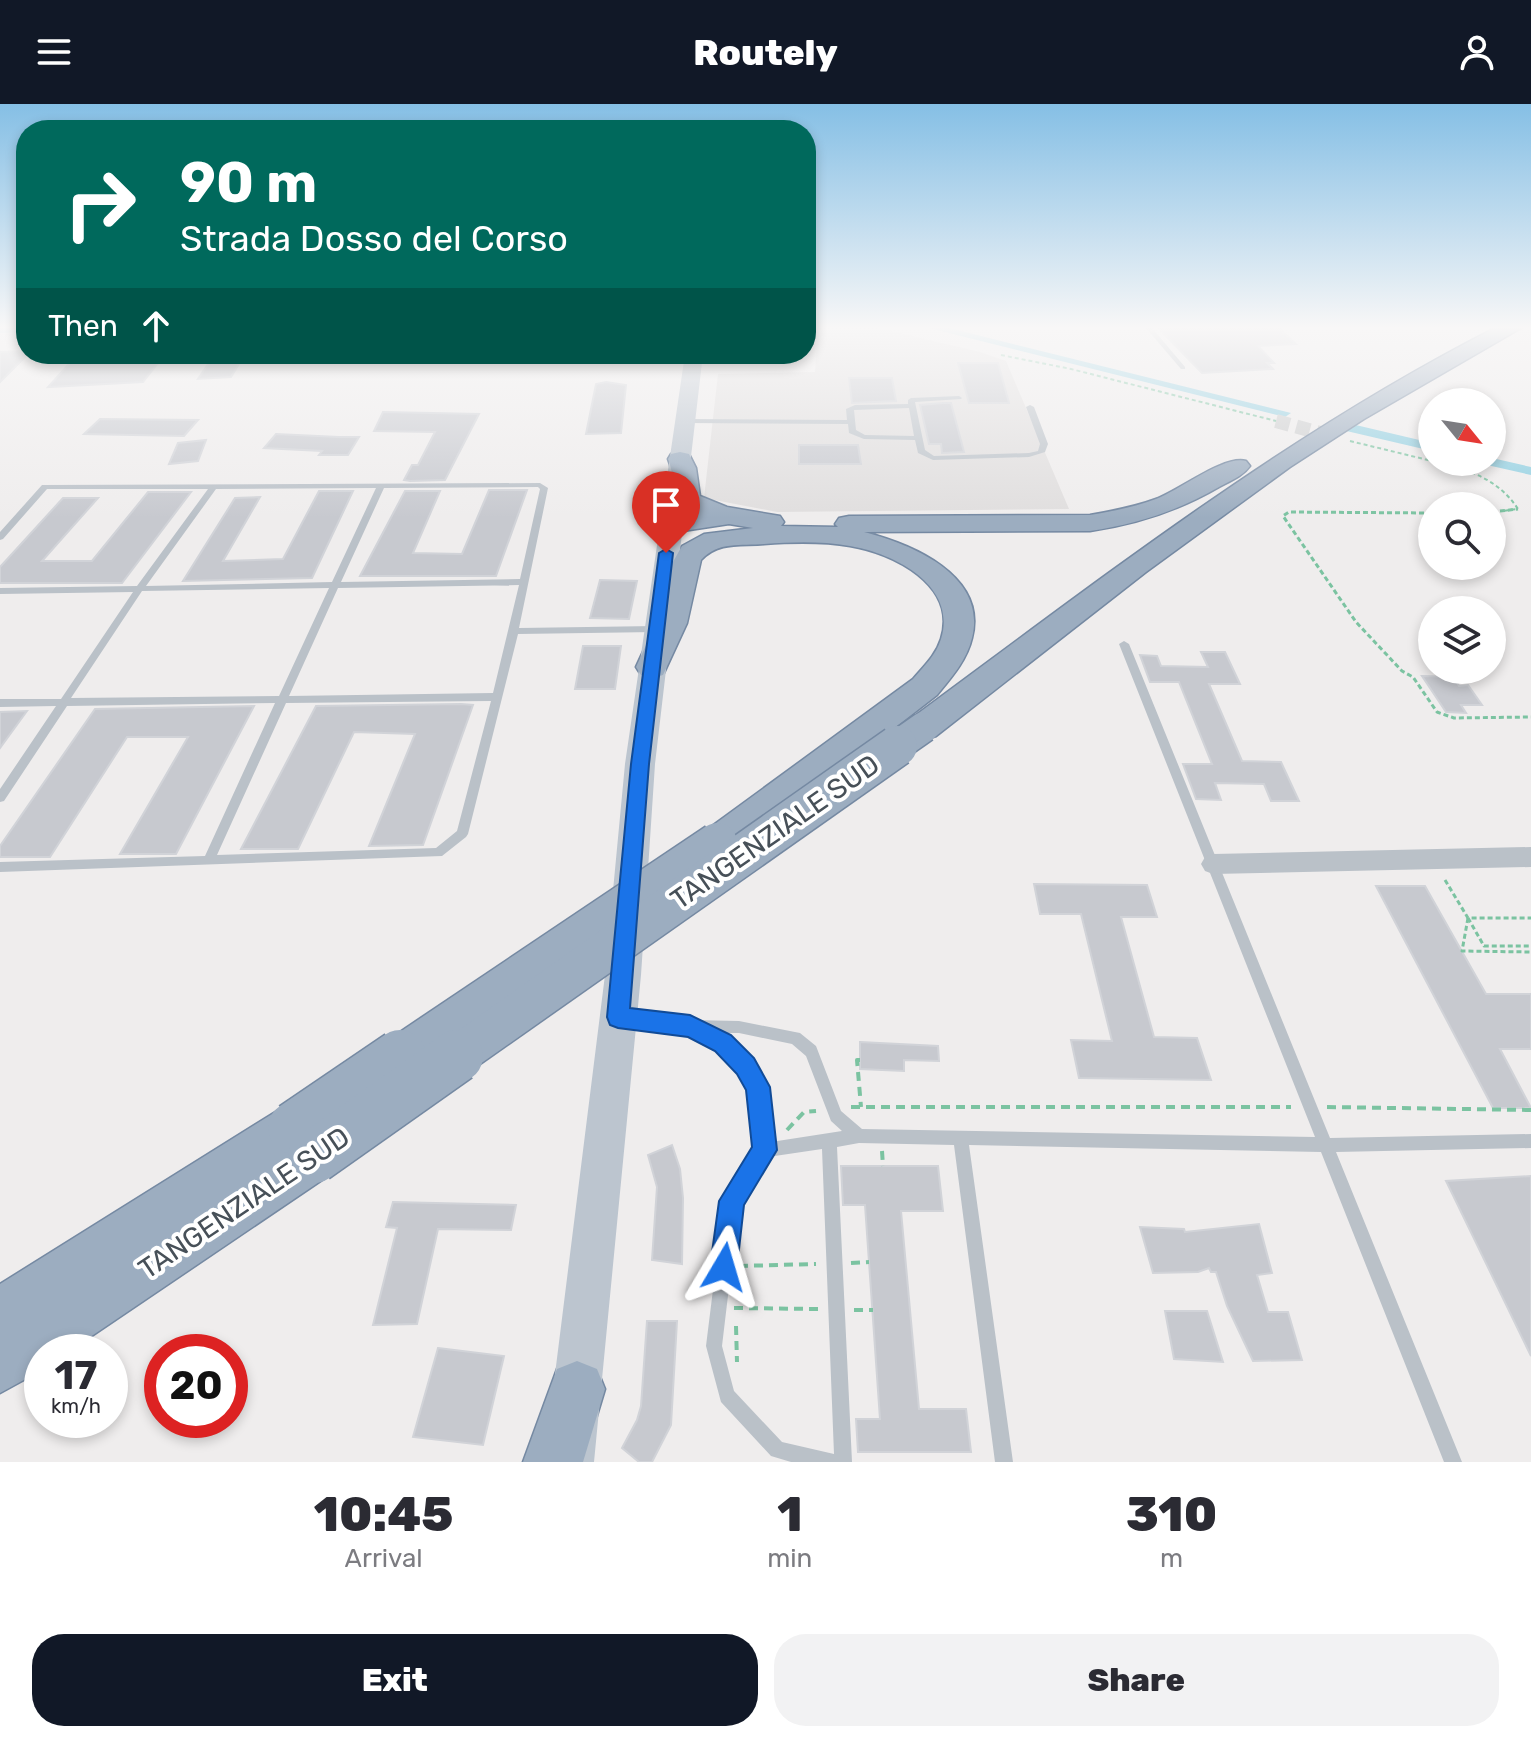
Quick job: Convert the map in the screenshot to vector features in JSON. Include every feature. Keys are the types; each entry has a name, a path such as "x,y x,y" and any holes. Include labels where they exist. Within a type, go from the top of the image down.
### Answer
{"highway":[{"name":"TANGENZIALE SUD","path":"0,1315 304,1143 909,715 1307,424 1365,391"},
{"name":"TANGENZIALE SUD","path":"0,1365 711,848 1328,429 1392,391"},
{"path":"670,525 704,535 729,527 797,524 1090,523 1125,519 1170,505 1307,424"},
{"path":"680,459 686,468 685,494 691,502 729,527 864,540 908,555 940,578 953,593 959,611 961,628 957,647 909,715"},
{"path":"652,667 675,616 681,574 688,557 702,543 729,527"},
{"path":"74,1334 304,1143"},
{"path":"0,1394 24,1375"},
{"path":"553,1462 577,1389"}],"main road":[{"path":"569,1462 623,975 656,629 689,391"}],"street":[{"path":"1213,864 1531,857"}],"lane":[{"path":"959,398 911,400 921,451 933,458 1041,452 1044,444 1030,407"},
{"path":"913,406 850,409 852,431 864,437 919,438"},
{"path":"685,421 851,422"},
{"path":"208,861 381,485"},
{"path":"0,537 45,487 540,485 544,488 514,631 462,834 438,853 0,867"},
{"path":"0,798 139,589 214,486"},
{"path":"0,591 525,582"},
{"path":"514,631 656,629"},
{"path":"1124,644 1453,1462"},
{"path":"0,703 497,697"},
{"path":"618,1017 690,1026 739,1027 795,1038 811,1051 836,1116 859,1136"},
{"path":"690,1026 723,1043 746,1066 758,1087 771,1149"},
{"path":"832,1462 777,1450 727,1396 714,1346 718,1308 732,1264 732,1201 771,1149 859,1136 1328,1145 1531,1141"},
{"path":"961,1140 1004,1462"},
{"path":"829,1141 843,1462"}],"path":[{"path":"1162,391 1213,408 1276,421"},
{"path":"1349,440 1418,457"},
{"path":"1480,476 1492,481 1502,492"},
{"path":"1506,496 1518,509 1506,510"},
{"path":"1418,513 1289,512 1283,516 1356,622 1402,671 1413,677 1437,712 1454,718 1531,717"},
{"path":"1432,859 1484,946 1531,949"},
{"path":"1468,918 1531,918"},
{"path":"1468,918 1462,951 1531,949"},
{"path":"860,1060 857,1060 861,1107"},
{"path":"771,1149 804,1112 833,1107 1531,1110"},
{"path":"737,1368 732,1264 869,1262"},
{"path":"718,1308 873,1310"}],"shaded area":[{"path":"716,391 1019,391 1069,509 777,512 704,498"}],"building":[{"path":"595,391 625,391 621,433 586,434"},
{"path":"851,391 894,391 896,401 852,403"},
{"path":"966,391 1006,391 1009,403 969,403"},
{"path":"951,403 964,452 942,453 941,444 929,444 920,405"},
{"path":"383,412 479,414 445,480 410,481 404,480 412,465 418,465 435,432 374,431"},
{"path":"100,419 198,420 184,436 84,434"},
{"path":"276,434 359,437 348,455 319,455 322,451 264,448"},
{"path":"206,440 198,461 169,464 178,443"},
{"path":"799,445 858,445 861,464 799,464"},
{"path":"489,490 527,490 496,576 360,576 405,491 440,491 413,553 462,554"},
{"path":"319,491 353,491 312,578 183,581 235,498 260,497 223,561 283,559"},
{"path":"148,492 191,492 122,583 0,583 0,567 63,498 98,498 42,561 92,561"},
{"path":"600,580 637,581 629,619 590,618"},
{"path":"583,646 621,646 615,689 575,689"},
{"path":"1201,652 1225,652 1240,684 1209,684 1242,761 1281,762 1299,801 1271,801 1264,784 1215,783 1221,800 1196,799 1183,764 1212,764 1179,682 1150,682 1140,655 1157,656 1161,666 1208,667"},
{"path":"1427,684 1468,685 1482,705 1461,705 1466,713 1446,712"},
{"path":"473,705 423,845 369,846 415,734 354,732 298,849 241,849 316,706"},
{"path":"254,706 176,854 120,854 188,737 127,737 50,857 0,857 0,846 95,709"},
{"path":"27,711 0,748 0,712"},
{"path":"1034,884 1147,885 1157,917 1121,917 1154,1037 1197,1038 1211,1080 1079,1078 1071,1040 1112,1041 1081,914 1040,914"},
{"path":"1376,886 1425,886 1486,994 1531,994 1531,1049 1500,1049 1531,1108 1493,1108"},
{"path":"860,1042 938,1046 939,1061 904,1060 904,1071 860,1069"},
{"path":"672,1145 680,1169 683,1198 682,1264 652,1260 657,1187 648,1155"},
{"path":"841,1166 938,1166 943,1211 901,1211 919,1409 966,1409 971,1452 858,1452 856,1419 880,1419 865,1205 843,1205"},
{"path":"1531,1176 1531,1356 1446,1181"},
{"path":"393,1202 516,1205 511,1230 438,1229 417,1324 373,1325 397,1228 386,1227"},
{"path":"1259,1224 1272,1273 1257,1275 1268,1312 1288,1312 1302,1360 1253,1361 1227,1306 1216,1272 1211,1272 1209,1268 1198,1272 1153,1273 1140,1227 1184,1229 1185,1232"},
{"path":"1165,1311 1207,1311 1223,1362 1174,1359"},
{"path":"647,1321 677,1321 671,1425 652,1462 639,1462 622,1448 641,1406"},
{"path":"438,1348 504,1356 483,1445 413,1437"}],"waterway":[{"path":"1196,391 1285,413"},
{"path":"1343,426 1418,444"},
{"path":"1506,465 1531,471"}],"tunnel":[{"path":"1276,421 1335,437"}],"route":[{"path":"666,553 640,764 618,1017 690,1026 723,1043 746,1066 758,1087 764,1150 732,1201 724,1267"}]}
